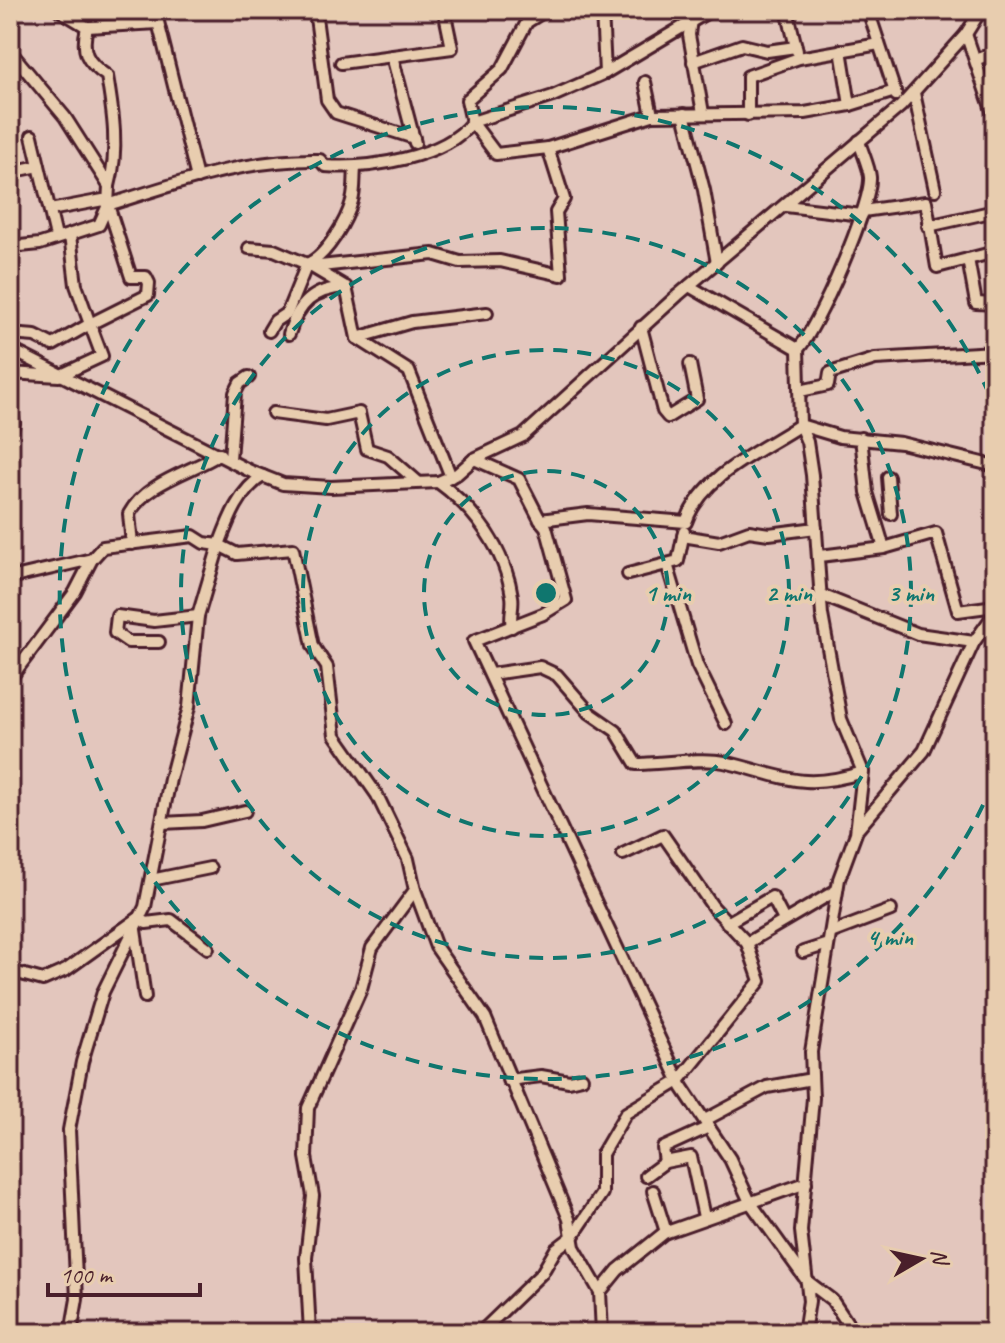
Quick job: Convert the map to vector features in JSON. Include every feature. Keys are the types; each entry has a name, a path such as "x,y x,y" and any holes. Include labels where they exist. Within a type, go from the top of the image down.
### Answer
{"street":[{"path":"59,10 87,27 158,23"},
{"path":"155,10 197,178"},
{"path":"315,10 327,100 336,113 414,138"},
{"path":"341,63 452,48 444,10"},
{"path":"546,10 527,22 502,69 467,100 472,122 496,154 548,148 652,115 805,113 850,105 895,91"},
{"path":"602,10 605,73"},
{"path":"10,247 40,244 99,225 108,205 263,161 320,160 325,166 355,168 417,155 465,132 472,122 553,96 605,73 691,19 711,10"},
{"path":"787,10 797,52"},
{"path":"868,10 901,106"},
{"path":"10,349 59,376 283,484 331,487 438,482 451,477 474,459 523,436 641,327 901,106 966,34 981,10"},
{"path":"691,19 689,35 703,113"},
{"path":"10,334 35,336 53,345 148,295 146,277 131,277 108,205 114,147 111,104 107,76 89,63 86,56 83,43 87,27"},
{"path":"966,34 994,116 995,176"},
{"path":"693,62 742,45 767,51 797,52 879,44"},
{"path":"841,50 850,105"},
{"path":"10,51 65,117 109,186"},
{"path":"748,115 748,76 797,52"},
{"path":"977,59 995,53"},
{"path":"392,56 417,155"},
{"path":"645,82 652,115"},
{"path":"914,93 935,190"},
{"path":"684,114 704,190 717,263"},
{"path":"32,136 56,237"},
{"path":"804,1333 809,1301 801,1231 812,1079 811,1052 828,944 833,932 837,890 857,831 863,772 841,719 821,595 810,458 800,425 798,349 808,339 863,213 870,177 859,141"},
{"path":"309,266 433,254 460,262 500,261 561,275 556,212 564,199 548,148"},
{"path":"10,172 39,166"},
{"path":"289,334 292,311 309,266 329,243 352,201 355,168"},
{"path":"50,210 103,200 108,205"},
{"path":"786,206 863,213 926,202 937,267 995,252"},
{"path":"928,226 995,211"},
{"path":"10,373 59,376 102,356 76,285 70,235"},
{"path":"249,248 274,250 346,287 357,338 409,371 451,477"},
{"path":"968,259 976,303 995,304"},
{"path":"689,286 798,349"},
{"path":"269,331 275,321 327,288 346,287"},
{"path":"357,338 412,322 487,313"},
{"path":"641,327 663,411 668,417 697,399 690,364"},
{"path":"800,391 828,385 830,373 875,359 995,352"},
{"path":"225,457 235,393 240,383 249,377"},
{"path":"10,409 14,423 10,436"},
{"path":"273,413 326,420 359,413 367,449 388,456 418,482"},
{"path":"628,574 678,561 686,522 697,500 717,478 800,425 840,437 901,443 995,466"},
{"path":"861,438 867,492 884,548"},
{"path":"132,544 129,514 140,499 170,479 225,457"},
{"path":"474,459 519,479 546,527 566,600 512,627 474,641 679,1081 730,1159 750,1202 807,1281 832,1300 854,1333"},
{"path":"71,1333 77,1299 69,1130 82,1062 103,992 140,917 151,880 189,707 198,616 219,545 239,500 251,483 263,476"},
{"path":"888,477 891,514"},
{"path":"438,482 484,526 497,548 512,591 512,627"},
{"path":"867,492 889,490"},
{"path":"540,520 588,514 686,522"},
{"path":"683,536 719,542 749,531 769,534 816,528"},
{"path":"820,556 884,548 936,533 958,611 995,606"},
{"path":"10,679 75,592 92,559 103,547 193,536 237,554 293,549 313,646 327,667 335,735 377,795 408,859 415,890 436,947 485,1017 573,1236 574,1247 600,1292 602,1333"},
{"path":"10,578 92,559"},
{"path":"667,564 697,665 726,724"},
{"path":"821,595 918,634 974,642"},
{"path":"159,642 128,642 115,633 117,616 154,621 198,616"},
{"path":"857,831 924,751 974,642 994,621"},
{"path":"491,674 540,667 557,675 590,713 616,731 636,764 726,762 787,780 815,783 863,772"},
{"path":"162,823 202,821 245,811"},
{"path":"480,1333 542,1273 556,1249 573,1236 602,1193 602,1154 626,1113 679,1081 760,981 747,943 727,923 663,835 623,854"},
{"path":"151,880 210,868"},
{"path":"310,1333 306,1258 313,1196 306,1157 308,1108 361,989 372,948 415,890"},
{"path":"747,943 837,890"},
{"path":"727,923 772,897 784,920"},
{"path":"833,932 891,910"},
{"path":"140,917 146,923 171,920 208,948"},
{"path":"10,971 43,980 66,970 140,917"},
{"path":"135,928 145,997"},
{"path":"803,952 828,944"},
{"path":"508,1080 541,1076 569,1081 582,1078"},
{"path":"665,1162 663,1148 767,1087 812,1079"},
{"path":"646,1176 665,1162 691,1157 704,1217"},
{"path":"600,1292 618,1270 666,1232 806,1183"},
{"path":"653,1191 666,1232"}]}
